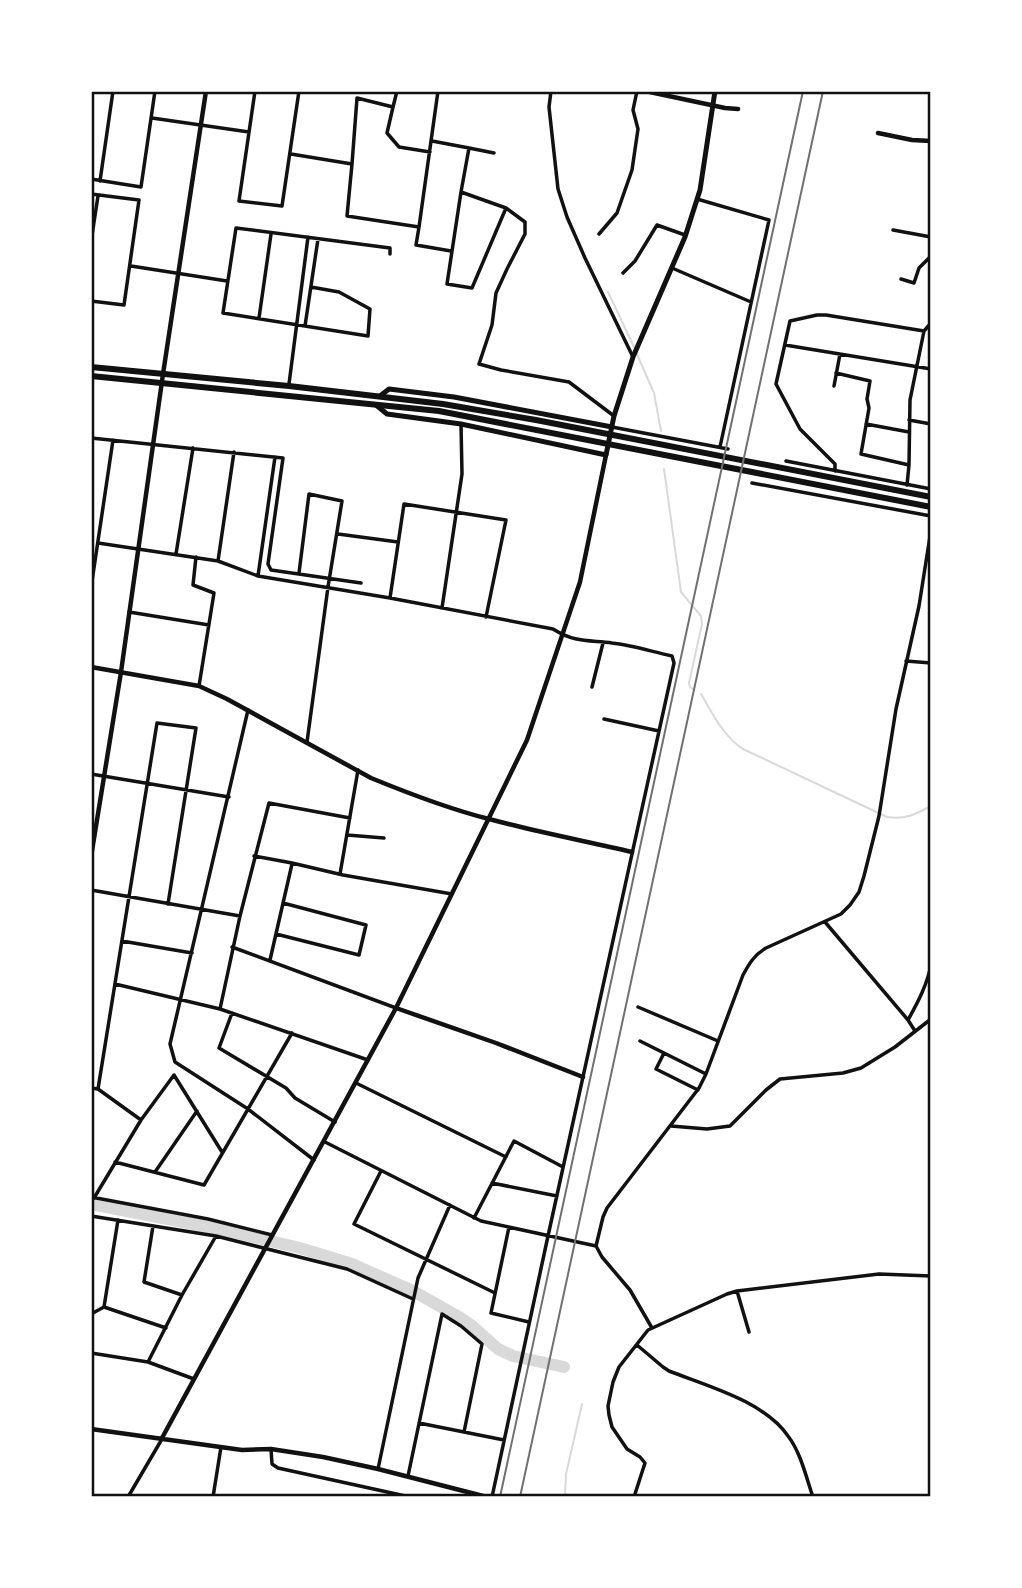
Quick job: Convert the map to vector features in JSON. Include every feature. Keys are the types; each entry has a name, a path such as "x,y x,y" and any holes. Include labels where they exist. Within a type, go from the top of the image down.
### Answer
{"highway":[{"path":"91,367 443,404 483,415 930,507"},
{"path":"91,376 536,420 930,497"}],"main road":[{"path":"376,405 387,414 461,424 606,455 614,416 633,356 672,268 700,190 715,91"},
{"path":"380,396 389,389 454,397 612,426"}],"street":[{"path":"100,181 113,91"},
{"path":"91,179 141,187 155,91"},
{"path":"91,857 121,672 152,444 206,91"},
{"path":"255,91 239,201 282,206 297,91"},
{"path":"397,91 387,133 399,147 430,152"},
{"path":"438,91 416,245 452,251"},
{"path":"551,91 549,107 558,189 585,258 633,356"},
{"path":"599,233 617,213 632,170 638,129 633,110 637,91"},
{"path":"645,91 738,109"},
{"path":"393,107 357,98 347,216 419,227"},
{"path":"152,118 249,132"},
{"path":"878,133 931,141"},
{"path":"432,141 494,153"},
{"path":"469,148 447,285 472,288 506,208"},
{"path":"290,154 352,164"},
{"path":"461,192 506,208 525,222 525,234 496,293 492,325 479,364 569,382 614,416"},
{"path":"91,194 139,200 124,305 91,301"},
{"path":"91,242 98,195"},
{"path":"697,199 769,220 720,447"},
{"path":"623,273 635,261 657,225 685,235"},
{"path":"312,287 339,292 370,309 368,336 223,313 236,228 390,248 390,254"},
{"path":"893,230 931,237"},
{"path":"259,318 271,234"},
{"path":"289,386 308,237"},
{"path":"305,327 318,239"},
{"path":"901,279 914,282 919,268 931,256"},
{"path":"131,266 227,281"},
{"path":"672,268 751,302"},
{"path":"835,471 835,464 800,429 776,384 790,321 817,315 924,331"},
{"path":"907,485 910,400 924,331 931,323"},
{"path":"784,345 931,369"},
{"path":"834,386 839,354"},
{"path":"836,373 870,380 862,456 909,465"},
{"path":"909,420 931,424"},
{"path":"442,608 462,474 461,424"},
{"path":"866,424 909,432"},
{"path":"612,426 728,449"},
{"path":"91,438 284,458 268,564 271,570 361,583"},
{"path":"91,588 113,440"},
{"path":"176,554 193,448"},
{"path":"218,561 234,452"},
{"path":"128,1497 325,1142 396,1008 527,740 580,583 606,455"},
{"path":"258,576 275,457"},
{"path":"786,461 931,489"},
{"path":"752,483 931,516"},
{"path":"299,573 309,495 342,502 307,742"},
{"path":"390,598 404,504 506,520 486,617"},
{"path":"652,1328 630,1290 602,1257 596,1245 603,1217 607,1208 698,1090 743,975 757,954 841,914 859,892 879,813 931,530"},
{"path":"337,534 398,542"},
{"path":"91,1429 242,1450 271,1449 378,1469 490,1497 505,1440 674,663 673,656 611,642 583,641 563,636 553,629 258,576 218,561 98,543"},
{"path":"196,558 192,586 214,593 199,686"},
{"path":"129,612 209,625"},
{"path":"592,687 603,642"},
{"path":"906,661 931,663"},
{"path":"91,667 199,686 379,781 436,803 489,819 632,852"},
{"path":"248,710 170,1044 175,1062 248,1109 314,1160"},
{"path":"604,719 659,731"},
{"path":"98,1089 157,723 196,728 168,904"},
{"path":"340,874 358,770"},
{"path":"91,774 229,797"},
{"path":"219,1009 269,803 350,818"},
{"path":"347,835 384,838"},
{"path":"254,856 452,894"},
{"path":"270,960 292,863"},
{"path":"91,890 240,916"},
{"path":"276,934 359,955 366,925 283,903"},
{"path":"825,922 915,1031"},
{"path":"122,941 192,953"},
{"path":"232,947 583,1077"},
{"path":"908,1020 922,995 931,965"},
{"path":"115,984 219,1009 368,1060"},
{"path":"638,1007 718,1041"},
{"path":"232,1013 219,1048 286,1088 295,1098 335,1122"},
{"path":"670,1126 707,1129 730,1126 780,1079 844,1073 862,1068 931,1018"},
{"path":"115,1162 204,1185 292,1033"},
{"path":"640,1041 706,1074"},
{"path":"664,1053 656,1069 698,1090"},
{"path":"222,1152 174,1075 141,1120 92,1197 208,1219 272,1235"},
{"path":"356,1083 506,1157"},
{"path":"91,1088 98,1089 141,1120"},
{"path":"155,1172 197,1111"},
{"path":"474,1217 514,1141 564,1168"},
{"path":"325,1142 481,1221 596,1245"},
{"path":"382,1171 354,1224 495,1293"},
{"path":"492,1183 557,1196"},
{"path":"378,1469 418,1278 450,1205"},
{"path":"91,1216 216,1236 347,1269 413,1299"},
{"path":"104,1307 118,1220"},
{"path":"153,1226 144,1282 182,1295"},
{"path":"509,1227 491,1313 529,1322"},
{"path":"148,1362 216,1236"},
{"path":"634,1497 645,1463 627,1449 612,1427 608,1406 613,1382 620,1367 652,1328 737,1291 879,1274 931,1276"},
{"path":"737,1291 749,1332"},
{"path":"91,1314 104,1307 166,1328"},
{"path":"408,1476 442,1314 482,1344 464,1432"},
{"path":"638,1345 669,1371 740,1399 775,1422 796,1450 813,1497"},
{"path":"91,1353 148,1362 194,1379"},
{"path":"419,1423 505,1440"},
{"path":"214,1497 221,1447"},
{"path":"271,1449 272,1464 278,1468 410,1497"},
{"path":"373,1497 375,1488"}],"waterway":[{"path":"608,292 634,347"},
{"path":"636,352 654,393 661,431"},
{"path":"664,469 681,592 701,616 702,624 689,683 694,690"},
{"path":"701,694 724,731 743,749 887,817 905,817 931,806"},
{"path":"91,1204 219,1229 300,1248 352,1264 413,1291 459,1317 498,1349 513,1356 564,1367"},
{"path":"573,1497 565,1494 566,1474 582,1404"}],"railway":[{"path":"500,1497 803,91"},
{"path":"520,1497 823,91"}]}
